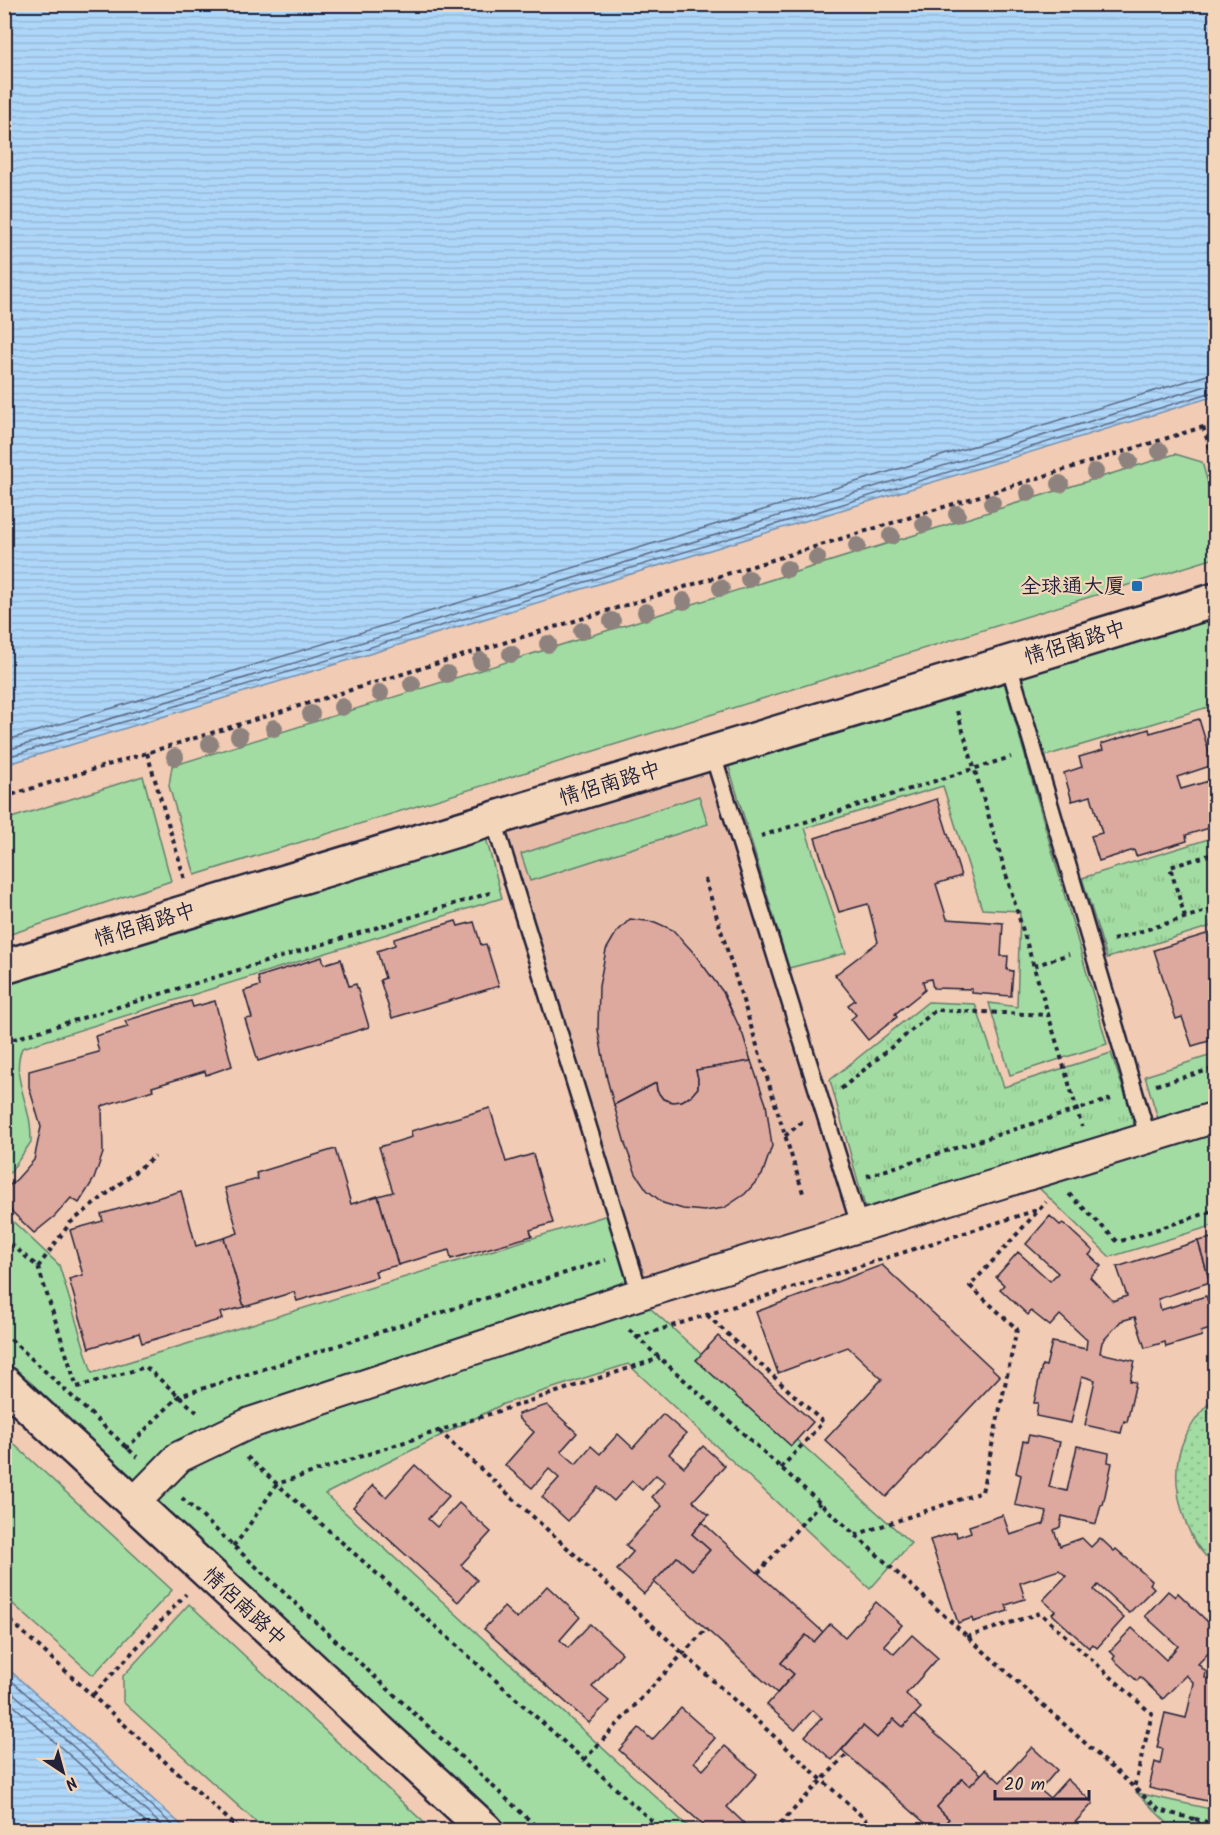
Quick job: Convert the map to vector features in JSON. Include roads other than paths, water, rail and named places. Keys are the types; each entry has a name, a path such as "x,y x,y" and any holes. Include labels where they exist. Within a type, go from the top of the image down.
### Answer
{"street":[{"name":"情侣南路中","path":"4,967 1215,600"},
{"path":"134,1503 178,1457 250,1424 640,1294 1215,1117"},
{"name":"情侣南路中","path":"4,1383 486,1830"}],"lane":[{"path":"1008,662 1148,1138"},
{"path":"712,752 860,1227"},
{"path":"493,818 640,1294"}],"water":[{"path":"5,4 1215,5 1215,396 5,765"},
{"path":"5,1666 187,1830 5,1830"}],"place":[{"name":"全球通大厦","path":"1137,586"}]}
